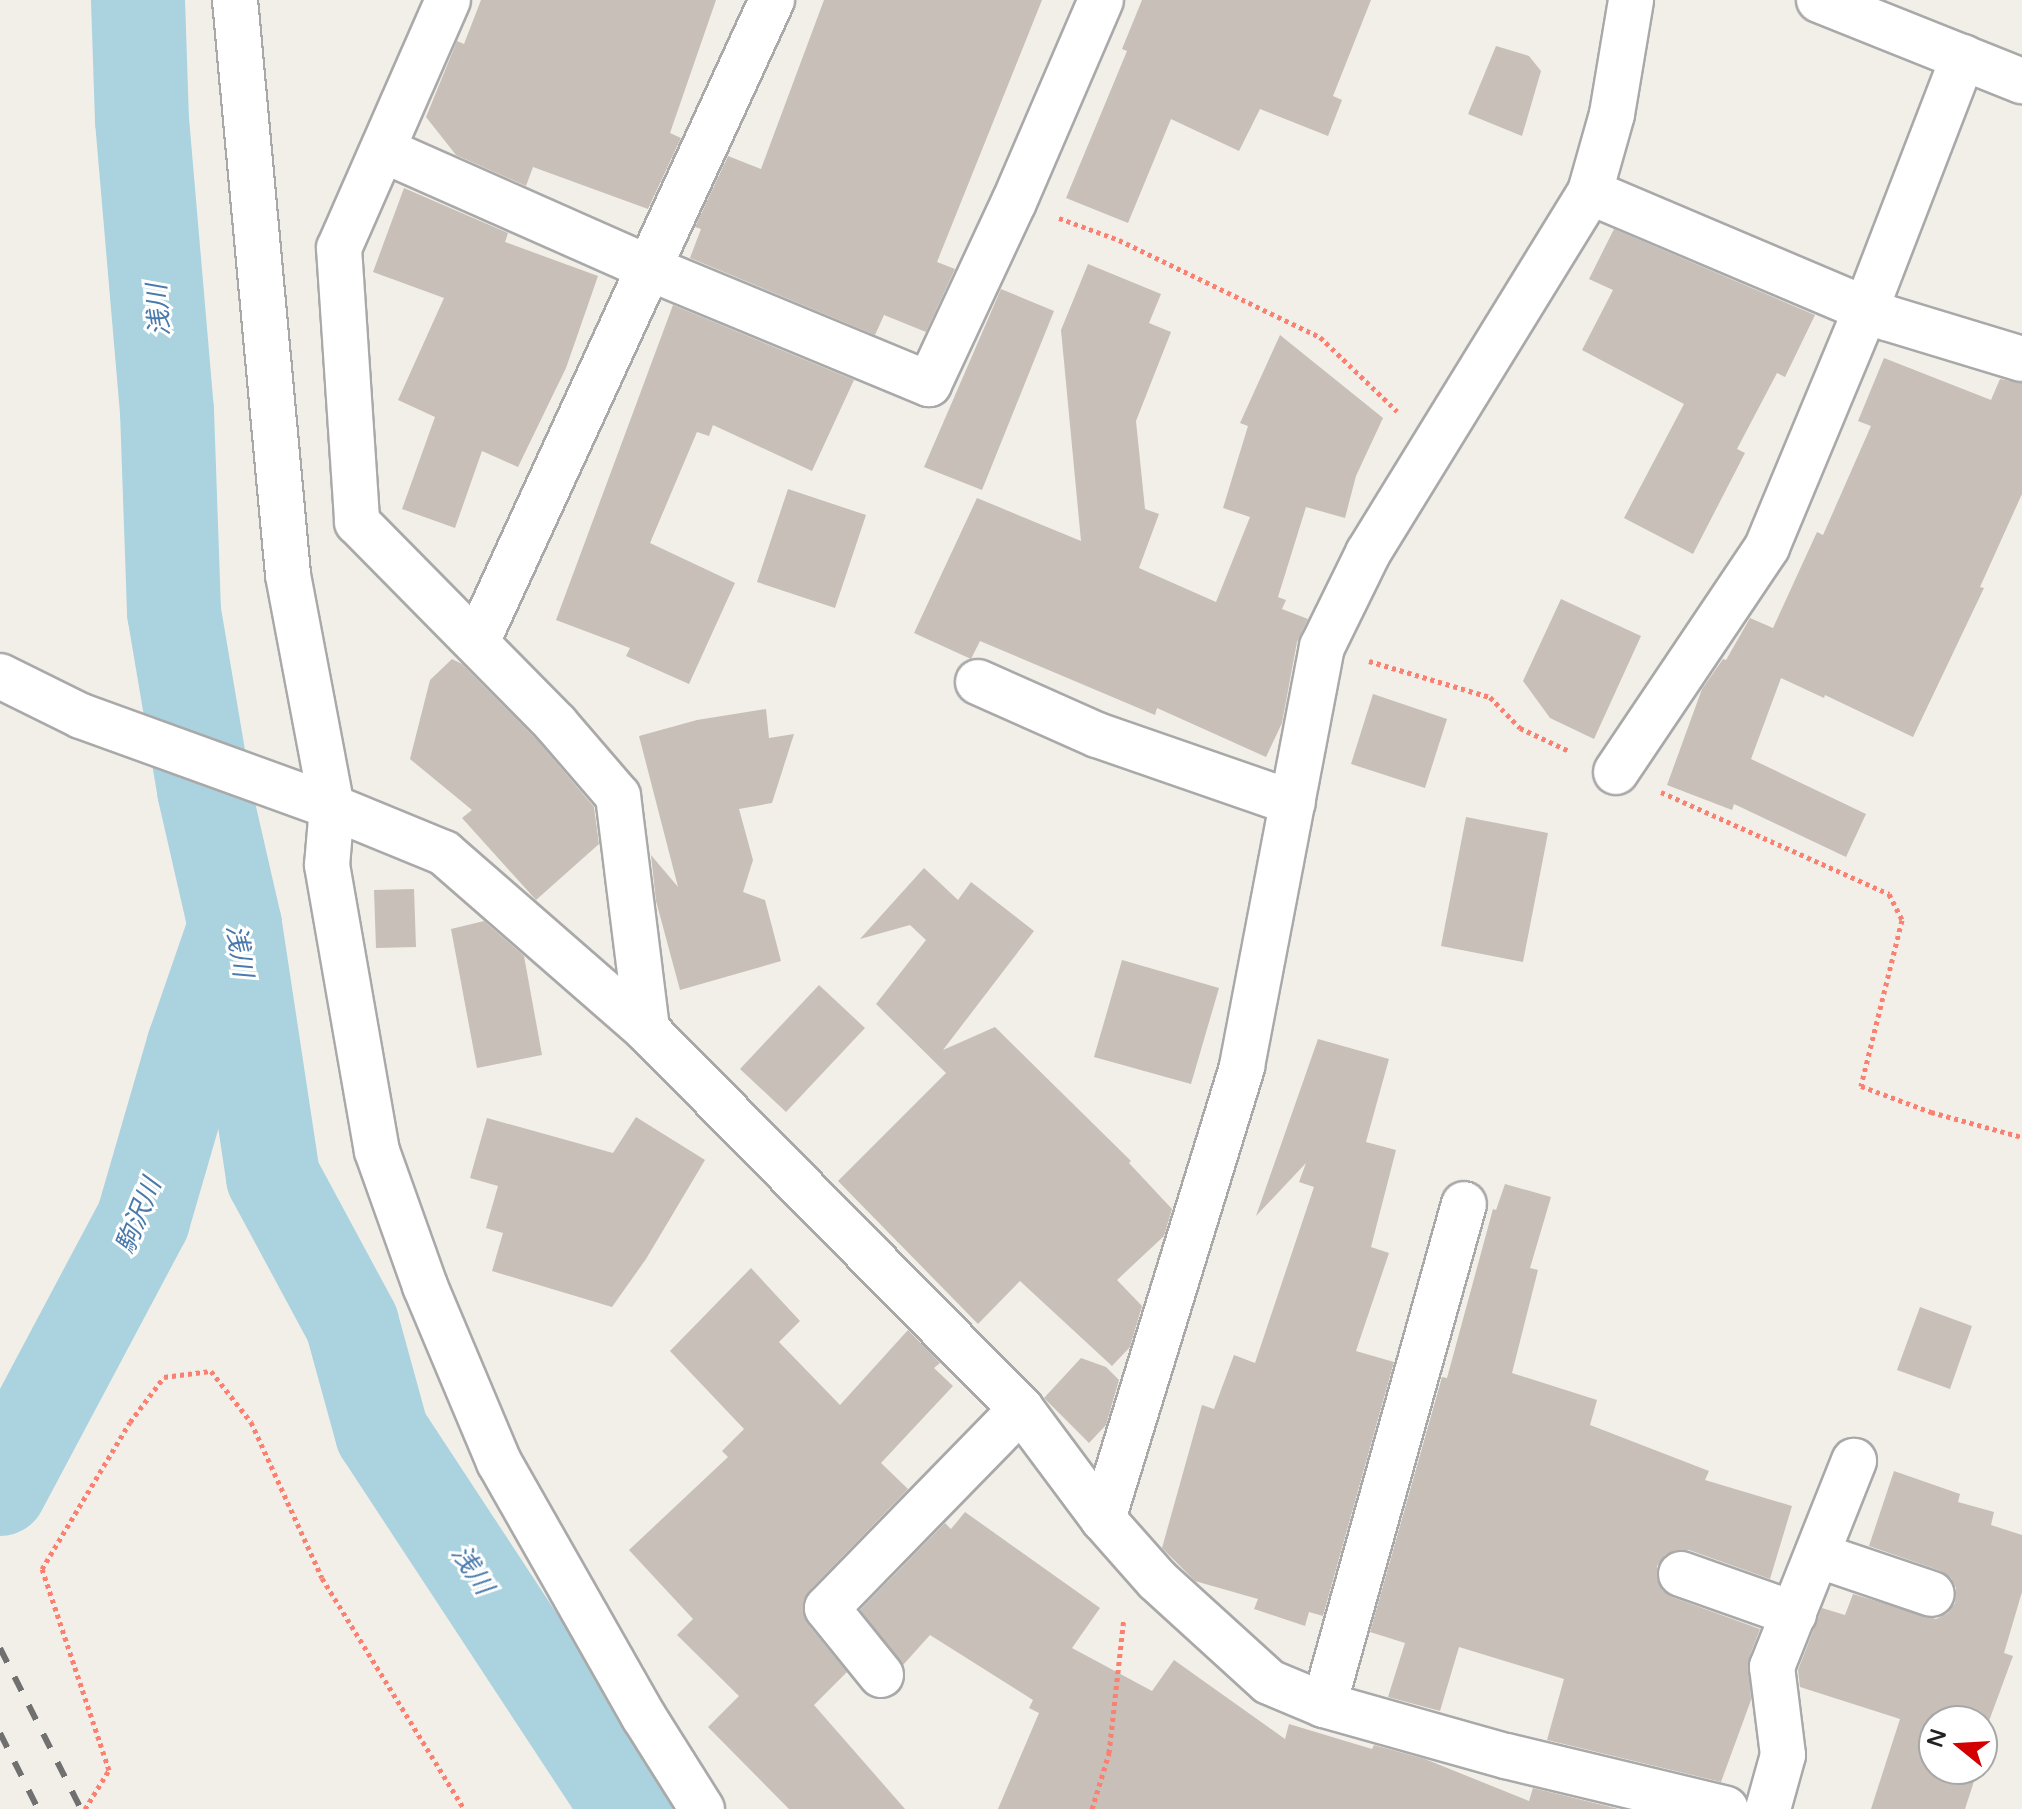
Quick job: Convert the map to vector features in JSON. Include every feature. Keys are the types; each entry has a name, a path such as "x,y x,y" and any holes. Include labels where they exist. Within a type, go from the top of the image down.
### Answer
{"street":[{"path":"235,0 288,575 332,807 327,865 377,1151 425,1286 499,1462 644,1717 702,1809"},
{"path":"448,0 339,248 357,522 556,724 618,796 647,1030"},
{"path":"477,642 772,0"},
{"path":"383,150 651,269 929,384 1014,202 1101,0"},
{"path":"1103,1519 1242,1066 1322,647 1368,553 1590,192 1612,114 1631,0"},
{"path":"1819,0 2022,81"},
{"path":"1616,772 1767,547 1866,309 1963,57"},
{"path":"1590,192 1866,309 2022,359"},
{"path":"0,676 81,716 332,807 444,853 647,1030 1021,1409 1103,1519 1157,1580 1269,1682 1324,1705 1506,1756 1726,1809"},
{"path":"978,682 1097,735 1293,803"},
{"path":"1324,1705 1464,1204"},
{"path":"881,1675 827,1608 1021,1409"},
{"path":"1768,1809 1783,1755 1772,1667 1854,1461"},
{"path":"1817,1555 1932,1594"},
{"path":"1681,1574 1794,1614"}],"path":[{"path":"1014,202 1119,240 1320,337 1435,448"},
{"path":"1322,647 1490,697 1520,728 1889,894 1902,920 1861,1086 1931,1112 2022,1137"},
{"path":"85,1809 109,1770 42,1569 130,1422 164,1377 211,1371 251,1422 322,1578 464,1809"},
{"path":"1092,1809 1109,1753 1124,1613 1157,1580"}],"building":[{"path":"481,0 716,0 670,133 681,138 648,209 533,167 526,186 456,155 426,117 457,41 464,44"},
{"path":"824,0 1042,0 937,262 955,269 926,332 884,315 875,335 690,258 701,229 695,227 728,156 761,169"},
{"path":"1142,0 1371,0 1333,96 1342,100 1328,136 1260,109 1239,151 1171,119 1128,223 1066,198 1127,51 1122,49"},
{"path":"1496,46 1529,56 1541,71 1522,136 1468,114"},
{"path":"404,188 508,233 505,242 598,276 566,368 518,467 482,451 455,528 402,509 435,417 398,400 444,298 373,272"},
{"path":"1614,229 1815,315 1785,377 1777,373 1737,449 1745,453 1693,554 1624,518 1684,404 1582,350 1613,290 1589,279"},
{"path":"1088,264 1161,294 1149,323 1171,332 1136,421 1145,509 1159,514 1139,568 1216,602 1250,517 1223,508 1248,426 1240,423 1280,335 1383,418 1356,476 1345,518 1306,507 1278,597 1286,600 1282,609 1308,619 1297,642 1282,723 1266,757 1157,708 1155,715 980,641 971,659 914,633 977,498 1081,541 1061,330"},
{"path":"1001,289 1054,311 982,490 924,467"},
{"path":"673,305 854,380 812,471 713,425 709,436 697,432 650,543 735,583 689,684 626,656 630,648 556,620"},
{"path":"1884,358 1991,400 2000,379 2022,383 2022,494 1980,587 1984,588 1913,737 1825,695 1824,698 1781,678 1751,759 1866,814 1846,857 1734,804 1732,810 1667,785 1702,689 1723,659 1726,660 1750,618 1773,628 1817,532 1823,535 1871,426 1858,421"},
{"path":"788,489 866,515 835,608 757,582"},
{"path":"1561,599 1641,636 1594,739 1550,718 1523,681"},
{"path":"452,659 462,664 538,741 594,807 599,844 536,900 462,818 472,810 410,759 430,680"},
{"path":"1373,694 1447,719 1425,788 1351,764"},
{"path":"766,709 769,738 794,734 772,803 739,809 753,860 743,892 765,900 781,961 680,990 656,901 651,855 678,887 639,736 697,720"},
{"path":"1466,817 1548,833 1523,962 1441,946"},
{"path":"924,868 958,900 971,882 1034,931 943,1050 995,1027 1131,1161 1129,1163 1172,1209 1164,1236 1117,1280 1142,1306 1130,1347 1112,1366 1020,1281 978,1324 838,1181 946,1073 876,1004 926,940 910,925 860,939"},
{"path":"414,889 416,947 376,948 374,890"},
{"path":"484,921 524,956 542,1055 477,1068 451,929"},
{"path":"1122,960 1219,988 1191,1084 1094,1057"},
{"path":"819,985 865,1028 786,1112 740,1069"},
{"path":"1318,1039 1389,1059 1366,1142 1396,1150 1371,1247 1389,1253 1356,1351 1394,1362 1323,1616 1309,1612 1305,1626 1254,1609 1258,1599 1195,1581 1162,1548 1202,1405 1214,1409 1234,1355 1255,1363 1314,1187 1299,1182 1306,1163 1256,1216"},
{"path":"636,1117 705,1160 646,1259 612,1307 492,1271 503,1233 486,1228 498,1186 470,1178 487,1118 613,1153"},
{"path":"1505,1184 1551,1197 1530,1268 1538,1270 1512,1373 1597,1400 1590,1425 1709,1471 1705,1480 1792,1506 1770,1579 1689,1550 1676,1550 1665,1555 1657,1566 1657,1579 1662,1590 1672,1597 1760,1629 1749,1658 1751,1700 1721,1782 1547,1740 1564,1679 1459,1647 1440,1711 1388,1697 1405,1643 1370,1632 1442,1377 1447,1378 1493,1209 1496,1210"},
{"path":"751,1268 800,1321 779,1342 840,1405 908,1330 940,1363 934,1368 953,1386 881,1463 908,1489 809,1591 803,1602 807,1623 847,1672 814,1705 905,1809 789,1809 708,1727 739,1696 677,1635 693,1619 629,1550 728,1457 722,1451 744,1429 670,1351"},
{"path":"1920,1307 1972,1326 1950,1389 1897,1370"},
{"path":"1081,1358 1106,1367 1119,1380 1106,1425 1089,1443 1044,1398"},
{"path":"1894,1471 1960,1494 1958,1502 1994,1512 1991,1525 2022,1535 2022,1592 2004,1653 2013,1656 1995,1705 1918,1705 1918,1785 1973,1785 1965,1809 1871,1809 1900,1719 1800,1687 1798,1670 1822,1608 1845,1615 1853,1594 1936,1619 1948,1613 1955,1603 1956,1588 1951,1578 1941,1571 1869,1546"},
{"path":"965,1512 1100,1608 1072,1648 1152,1691 1174,1660 1285,1739 1289,1724 1372,1749 1374,1745 1425,1759 1529,1801 1533,1788 1619,1809 998,1809 1039,1713 1029,1708 1033,1700 930,1635 903,1665 860,1610 945,1523 951,1529"}],"waterway":[{"name":"浅川","path":"138,0 142,120 167,411 174,612 204,790 235,925 273,1177 352,1324 382,1433 629,1809"},
{"name":"駒沢川","path":"0,1489 143,1220 194,1045 231,938"}],"railway":[{"path":"0,1648 81,1809"},
{"path":"0,1733 38,1809"}]}
